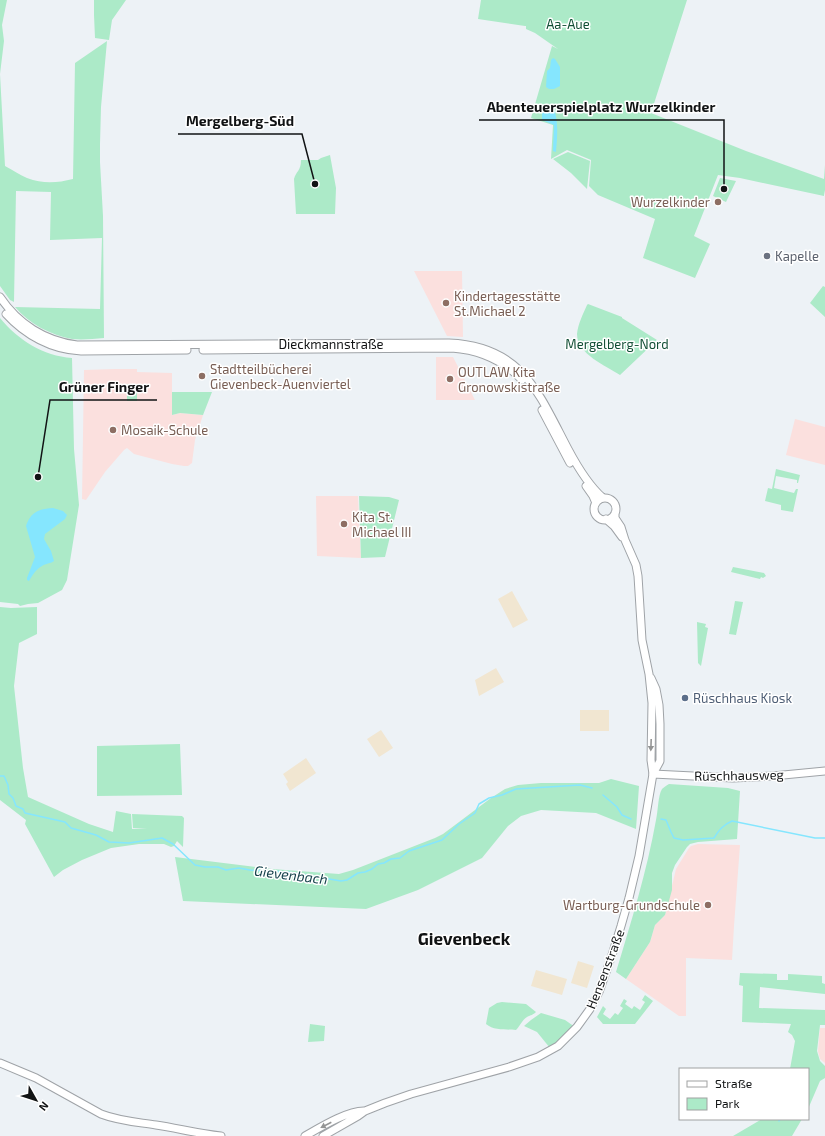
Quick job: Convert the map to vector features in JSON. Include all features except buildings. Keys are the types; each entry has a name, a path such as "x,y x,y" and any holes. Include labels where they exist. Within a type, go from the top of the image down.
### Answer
{"street":[{"name":"Dieckmannstraße","path":"0,297 14,315 33,330 54,340 77,345 449,343 480,347 508,361 520,371 538,392 579,469 595,491 603,498 609,498 614,502 616,508 615,518 621,527 636,565 642,640 649,674 656,689 659,704 660,761 653,774"},
{"name":"Dieckmannstraße","path":"0,306 13,321 32,336 53,346 76,350 452,348 469,350 490,356 517,374 526,383 570,463 596,503 594,509 596,515 599,518 606,519 614,526 625,540"},
{"path":"596,503 603,498"},
{"path":"606,519 611,518 615,513"},
{"name":"Rüschhausweg","path":"653,774 733,778 825,771"},
{"name":"Hensenstraße","path":"323,1136 365,1111 411,1094 530,1061 544,1055 558,1046 577,1027 590,1009 599,992 621,926 639,856 653,774"},
{"path":"0,1063 36,1078 112,1119 160,1125 203,1134 221,1136"},
{"name":"Hensenstraße","path":"305,1136 344,1116 357,1111 365,1111"}],"shaded area":[{"name":"Kindertagesstätte St.Michael 2","path":"414,271 462,271 463,337 447,336"},
{"name":"OUTLAW Kita Gronowskistraße","path":"436,357 453,357 475,400 436,400"},
{"name":"Mosaik-Schule","path":"137,369 137,372 172,373 172,415 180,413 203,415 195,440 192,463 188,466 172,464 134,454 127,448 105,472 86,500 82,499 84,370"},
{"path":"795,419 825,427 825,465 786,455"},
{"path":"316,496 358,496 361,558 317,556"},
{"path":"512,591 528,620 513,628 498,599"},
{"path":"496,668 504,682 479,696 475,680"},
{"path":"580,710 609,710 609,731 580,731"},
{"path":"381,730 393,748 379,757 367,739"},
{"path":"306,758 316,773 290,791 286,784 288,782 283,774"},
{"path":"698,844 740,845 732,960 686,958 686,1016 679,1016 626,979 650,942 655,925 665,915 676,869 689,848"},
{"path":"578,961 594,966 587,988 571,983"},
{"path":"536,970 567,979 562,995 531,986"},
{"path":"820,1028 825,1028 825,1063 820,1059 818,1051"}],"green space":[{"path":"0,0 7,0 2,25 4,41 0,74"},
{"path":"94,0 126,0 112,20 109,40 95,38"},
{"name":"Aa-Aue","path":"481,0 687,0 651,113 746,151 824,179 825,165 825,195 824,190 824,196 740,178 718,175 694,236 710,244 695,278 643,258 655,219 598,195 589,186 591,160 567,150 551,159 553,125 531,118 552,46 558,49 535,33 526,29 526,26 478,19"},
{"path":"107,41 101,107 100,144 103,216 104,338 72,339 56,335 34,324 15,307 100,309 102,238 50,240 51,192 16,191 14,302 10,300 0,286 0,74 5,166 27,178 44,182 56,182 73,179 75,63"},
{"path":"568,152 590,161 587,189 571,173 553,159"},
{"path":"330,155 336,188 335,214 296,214 294,179 301,160 318,160"},
{"path":"720,178 736,181 726,202 713,196"},
{"path":"823,286 825,287 825,317 810,303"},
{"name":"Mergelberg-Nord","path":"588,304 622,317 657,340 620,375 593,359 582,348 578,341 578,327"},
{"path":"0,318 23,340 32,346 61,357 72,358 74,449 79,505 67,580 62,590 38,603 20,606 18,604 0,602"},
{"path":"127,384 137,384 137,401 127,401"},
{"path":"172,392 212,392 203,415 180,413 172,415"},
{"path":"776,469 800,475 798,483 797,480 776,476 774,488 794,493 796,489 798,489 793,512 781,510 781,505 765,501 768,488 772,489"},
{"path":"359,496 389,497 399,500 385,557 361,558"},
{"path":"733,567 764,573 766,576 763,578 761,577 760,579 731,572"},
{"path":"735,601 743,602 736,635 729,634"},
{"path":"0,607 37,607 37,634 19,643 14,686 23,768 28,797 89,824 113,832 116,811 131,814 132,829 147,828 133,828 132,814 182,816 184,818 183,847 177,841 174,846 171,847 164,844 139,844 111,848 82,860 63,870 54,877 25,824 26,820 0,800"},
{"path":"697,622 706,624 705,627 708,628 701,666 698,663"},
{"path":"180,744 182,795 97,796 97,746"},
{"path":"611,779 639,786 636,829 596,813 541,810 521,816 508,826 482,858 418,890 366,909 183,901 175,857 272,869 339,874 353,870 443,834 505,789 518,785 541,783 599,783"},
{"path":"669,784 728,788 740,791 737,839 698,842 690,844 687,847 675,865 672,873 672,890 665,915 655,925 650,942 626,979 616,972 648,858 660,795 662,789"},
{"path":"740,973 777,974 777,980 788,980 788,974 822,976 822,983 825,984 825,994 760,987 759,1008 825,1010 825,1025 820,1025 817,1051 820,1061 825,1066 825,1078 820,1081 809,1107 809,1068 790,1068 795,1041 792,1035 788,1032 791,1024 742,1022 743,986 739,985"},
{"path":"645,995 653,1001 635,1024 603,1024 597,1017 603,1006 606,1009 603,1014 610,1019 615,1013 618,1015 623,1008 620,1006 624,999 627,1001 625,1004 632,1009 634,1006 640,1010 645,1002 642,1000"},
{"path":"502,1002 526,1004 536,1012 525,1018 516,1030 496,1029 486,1024 489,1008"},
{"path":"541,1013 565,1020 575,1027 550,1048 537,1032 524,1026"},
{"path":"310,1024 325,1026 324,1041 308,1042"},
{"path":"760,1120 801,1120 792,1136 733,1136"}],"water":[{"path":"553,58 560,67 560,86 554,89 549,89 546,87 547,71 550,68 551,60"},
{"path":"550,105 553,108 557,120 556,152 553,151 554,125 542,120 542,114 545,107"},
{"path":"53,508 63,511 67,515 65,519 45,534 44,539 51,551 54,561 40,567 29,581 27,578 35,557 26,526 30,517 39,510"}],"waterway":[{"name":"Gievenbach","path":"0,776 4,776 8,785 9,794 13,798 16,806 23,809 25,813 65,822 71,828 96,835 109,842 129,843 162,838 173,844 195,865 218,867 226,870 239,868 288,872 341,881 347,880 358,873 372,869 378,864 384,863 391,859 400,858 409,851 442,840 459,824 475,813 479,804 489,798 502,795 516,789 580,785 592,788"},
{"name":"Gievenbach","path":"603,795 617,807 622,815 631,819"},
{"name":"Gievenbach","path":"661,819 666,820 674,838 683,840 714,838 726,824 732,821 815,838 825,838"}],"place":[{"name":"Mergelberg-Süd","path":"315,184"},
{"name":"Abenteuerspielplatz Wurzelkinder","path":"724,189"},
{"name":"Wurzelkinder","path":"718,202"},
{"name":"Kapelle","path":"767,256"},
{"name":"Kindertagesstätte St.Michael 2","path":"446,303"},
{"name":"Stadtteilbücherei Gievenbeck-Auenviertel","path":"202,376"},
{"name":"OUTLAW Kita Gronowskistraße","path":"450,379"},
{"name":"Mosaik-Schule","path":"113,430"},
{"name":"Grüner Finger","path":"38,477"},
{"name":"Kita St. Michael III","path":"344,524"},
{"name":"Rüschhaus Kiosk","path":"685,698"},
{"name":"Wartburg-Grundschule","path":"708,905"}],"district":[{"name":"Gievenbeck","path":"464,939"}]}
